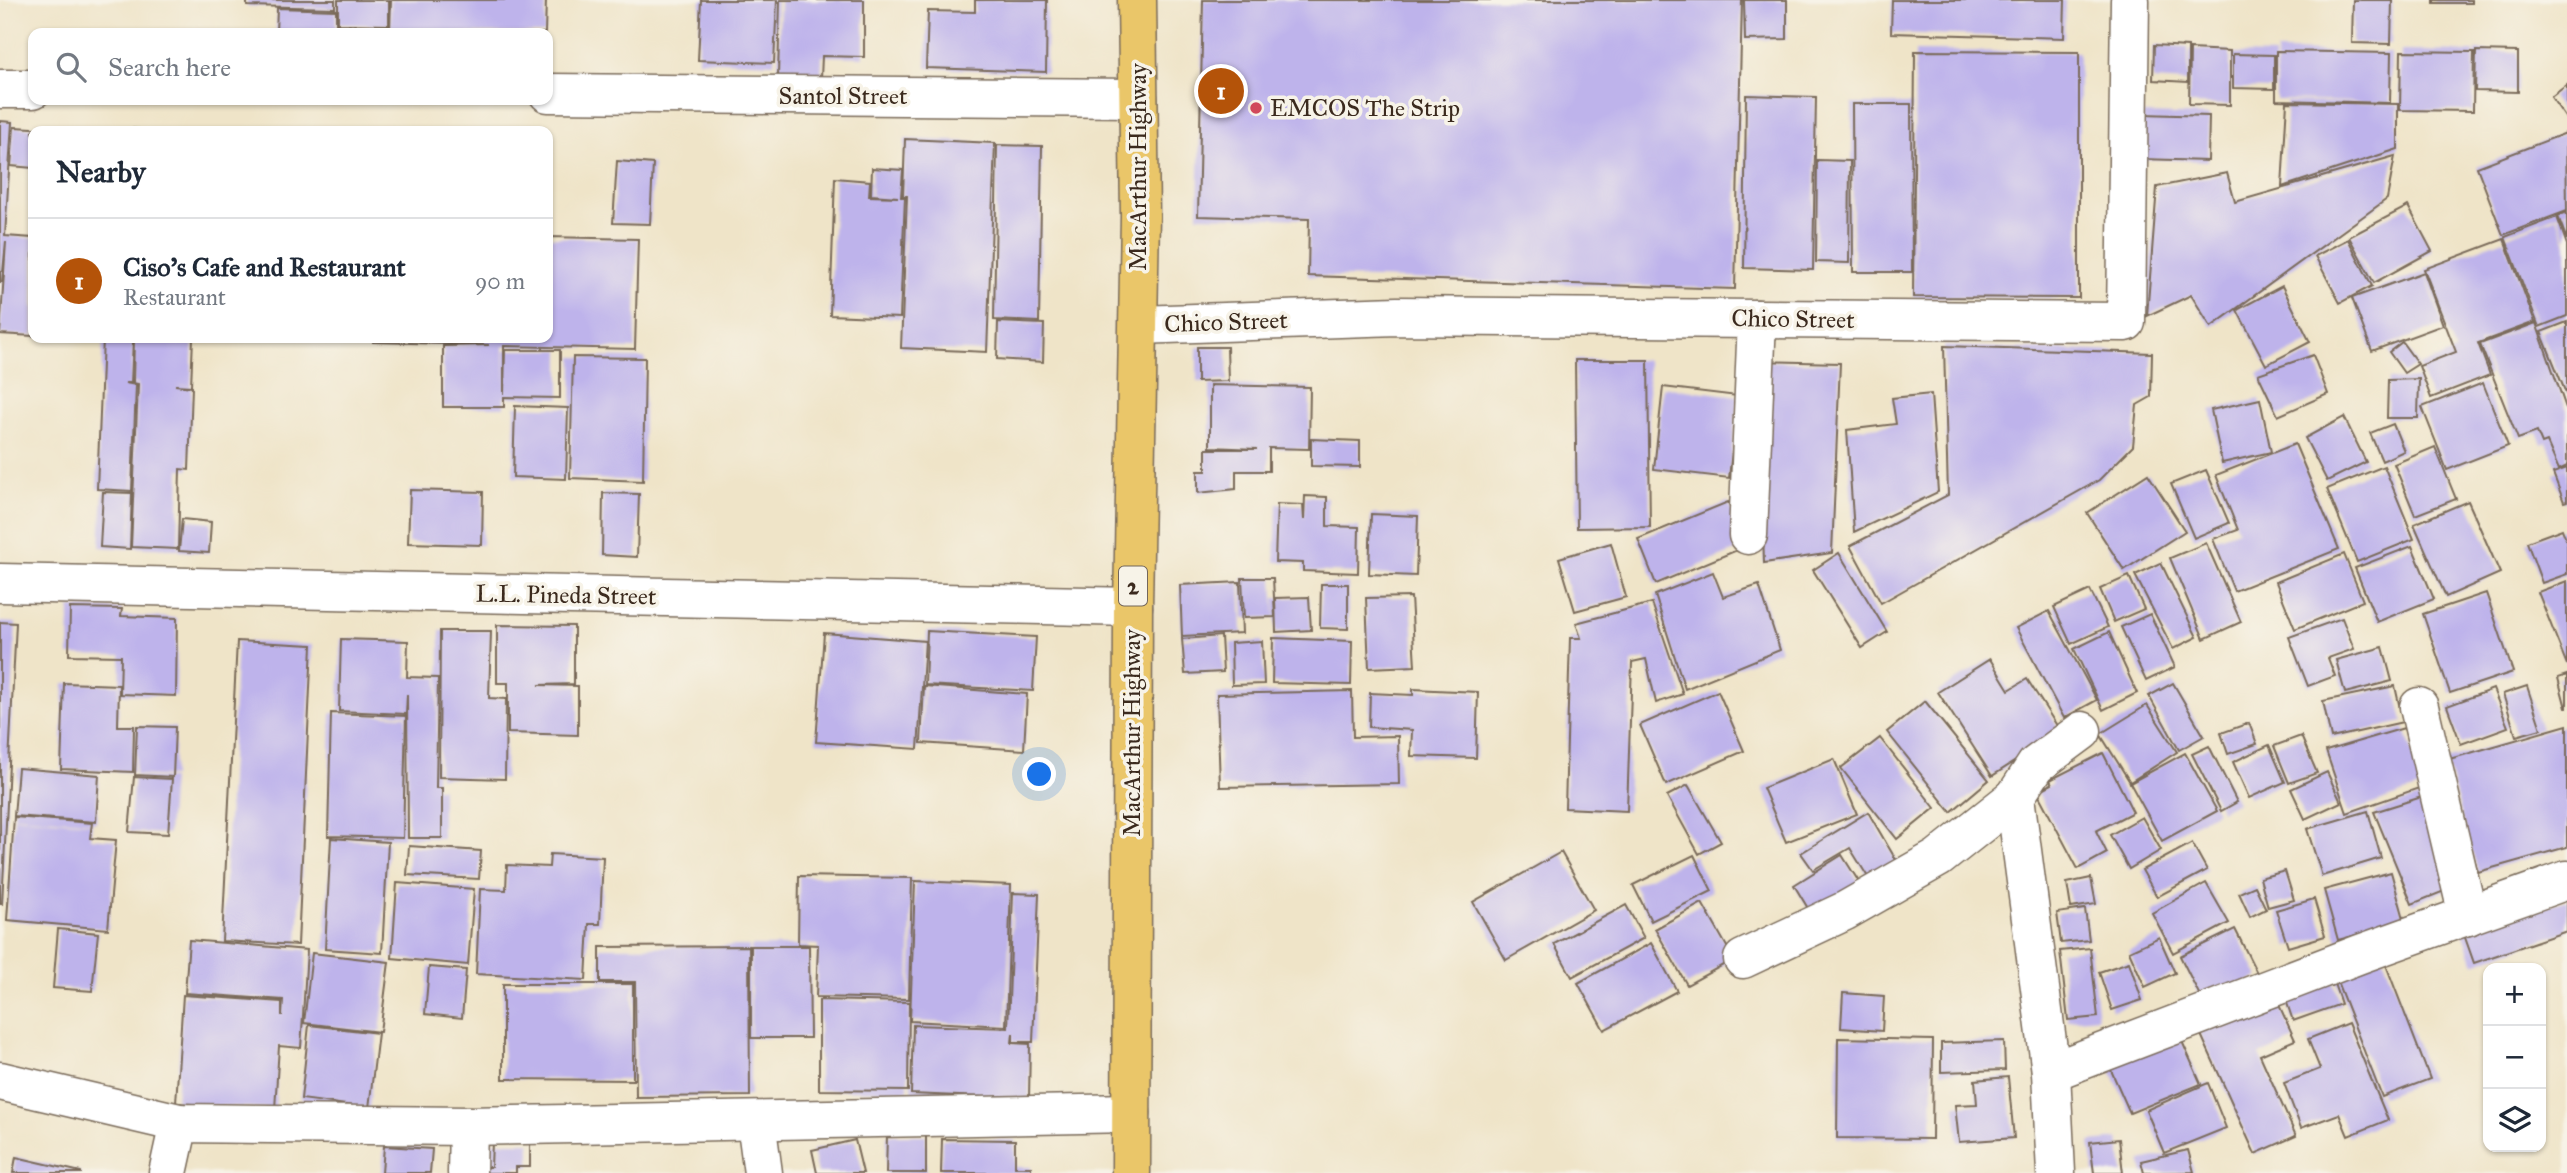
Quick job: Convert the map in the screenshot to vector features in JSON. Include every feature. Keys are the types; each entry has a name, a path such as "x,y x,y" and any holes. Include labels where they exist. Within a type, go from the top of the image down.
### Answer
{"highway":[{"name":"MacArthur Highway","path":"1131,1173 1133,607 1139,324 1137,0"}],"street":[{"name":"Chico Street","path":"1139,324 1397,316 2126,322 2130,0"},
{"path":"0,89 28,89"},
{"name":"Santol Street","path":"553,93 1138,98"},
{"path":"1748,535 1757,319"},
{"name":"L.L. Pineda Street","path":"0,583 1133,607"},
{"path":"2419,708 2469,916"},
{"path":"1743,960 1845,911 1938,858 2015,797 2036,765 2082,731"},
{"path":"2015,797 2050,1072 2056,1173"},
{"path":"2050,1072 2360,954 2567,880"},
{"path":"0,1082 178,1123 468,1126 1131,1113"},
{"path":"757,1121 763,1173"},
{"path":"168,1173 178,1123"},
{"path":"467,1173 468,1126"}],"building":[{"path":"247,0 335,0 335,8 247,6"},
{"path":"338,0 389,0 389,25 338,24"},
{"path":"391,0 546,0 545,28 390,28"},
{"path":"701,0 777,0 774,63 698,60"},
{"path":"780,0 864,0 864,57 822,56 821,78 778,77"},
{"path":"975,0 1047,0 1046,72 926,68 928,11 975,12"},
{"path":"1203,0 1742,0 1735,289 1308,276 1309,219 1198,216"},
{"path":"1744,0 1787,0 1787,39 1745,40"},
{"path":"1892,0 2065,0 2064,38 1891,33"},
{"path":"2353,0 2392,0 2391,44 2352,43"},
{"path":"2434,0 2472,0 2472,3 2434,3"},
{"path":"277,8 336,10 336,28 276,28"},
{"path":"2154,45 2188,47 2188,82 2153,80"},
{"path":"2190,49 2230,51 2230,105 2189,104"},
{"path":"1915,51 2079,52 2079,298 1913,297"},
{"path":"2276,51 2391,53 2390,103 2276,100"},
{"path":"2401,51 2474,52 2473,111 2400,110"},
{"path":"2476,51 2518,52 2518,92 2475,91"},
{"path":"2233,54 2274,55 2274,89 2233,88"},
{"path":"2567,85 2567,120 2551,97"},
{"path":"1746,95 1816,97 1813,270 1744,268"},
{"path":"2287,102 2398,104 2398,149 2282,187"},
{"path":"1852,104 1911,104 1912,272 1853,272"},
{"path":"2143,114 2209,116 2208,161 2141,159"},
{"path":"0,121 12,122 5,236 28,238 28,336 0,334 6,242 0,282"},
{"path":"14,127 28,128 28,168 11,166"},
{"path":"2566,133 2567,211 2503,235 2477,167"},
{"path":"905,139 995,143 987,352 901,348 907,196 903,196"},
{"path":"997,145 1042,146 1039,322 994,320"},
{"path":"2395,156 2387,199 2211,327 2191,295 2147,316 2157,187 2227,173 2235,202"},
{"path":"1817,160 1850,161 1849,263 1816,262"},
{"path":"617,161 653,164 650,224 613,223"},
{"path":"872,168 903,170 901,197 905,197 900,318 830,315 835,178 870,181 869,196 898,197 871,195"},
{"path":"2408,206 2432,251 2374,283 2349,237"},
{"path":"2567,212 2567,240 2558,216"},
{"path":"2557,217 2567,245 2567,316 2539,327 2505,237"},
{"path":"553,237 638,239 635,349 504,346 504,394 505,350 560,350 560,398 504,397 504,407 443,407 443,346 489,345 412,343 553,343"},
{"path":"2348,239 2372,286 2340,303 2315,256"},
{"path":"2504,239 2535,322 2478,343 2490,375 2431,398 2419,366 2456,352 2424,269"},
{"path":"2424,272 2443,325 2372,351 2352,298"},
{"path":"2282,286 2310,342 2266,365 2237,310"},
{"path":"998,322 1044,324 1043,362 997,359"},
{"path":"2567,322 2567,396 2541,332"},
{"path":"2536,323 2567,411 2567,466 2559,470 2547,442 2542,444 2537,432 2518,439 2480,344"},
{"path":"2402,342 2418,364 2404,373 2389,352"},
{"path":"103,343 133,343 131,383 125,383 136,385 132,491 97,489"},
{"path":"134,343 193,343 191,386 175,385 192,387 189,470 180,469 178,549 131,547 138,384 133,383"},
{"path":"1944,346 2152,353 2151,397 2137,405 2133,446 2099,480 1881,603 1850,546 1948,495"},
{"path":"1197,347 1227,347 1228,381 1197,382"},
{"path":"2313,355 2328,394 2278,416 2258,374"},
{"path":"573,357 645,358 643,481 570,478"},
{"path":"1575,360 1648,360 1650,527 1577,528"},
{"path":"1758,361 1840,363 1832,553 1764,563"},
{"path":"2419,379 2418,418 2387,418 2388,380"},
{"path":"2483,383 2508,446 2447,470 2422,407"},
{"path":"1210,385 1310,387 1309,449 1269,448 1269,471 1236,471 1236,489 1198,493 1198,471 1206,471 1206,449 1257,449 1210,447"},
{"path":"1663,387 1738,396 1729,478 1654,469"},
{"path":"1931,394 1938,492 1854,532 1847,430 1896,424 1892,398"},
{"path":"2260,399 2271,452 2222,463 2211,410"},
{"path":"515,406 568,408 566,479 513,477"},
{"path":"2344,417 2366,462 2327,481 2305,438"},
{"path":"2393,424 2404,451 2382,461 2370,433"},
{"path":"1311,439 1360,441 1360,467 1311,466"},
{"path":"2295,444 2339,549 2234,591 2213,539 2238,530 2216,475"},
{"path":"2435,447 2456,499 2415,515 2394,464"},
{"path":"2384,466 2414,539 2357,562 2327,489"},
{"path":"2567,468 2567,501 2564,502 2553,473"},
{"path":"2206,470 2229,523 2194,538 2171,484"},
{"path":"2148,474 2185,531 2124,570 2087,513"},
{"path":"410,490 483,492 482,545 408,543"},
{"path":"103,492 132,493 130,549 100,547"},
{"path":"603,493 639,494 637,557 602,555"},
{"path":"1305,496 1327,497 1327,526 1359,527 1358,573 1303,571 1303,563 1275,562 1277,504 1303,505 1304,520"},
{"path":"2468,501 2500,573 2446,597 2414,524"},
{"path":"1728,502 1747,546 1656,584 1638,539"},
{"path":"1371,514 1418,516 1416,576 1369,574"},
{"path":"182,519 211,522 209,553 179,551"},
{"path":"2562,529 2567,542 2567,574 2542,583 2527,542"},
{"path":"1611,543 1626,597 1575,611 1559,558"},
{"path":"2206,543 2241,622 2204,639 2170,558"},
{"path":"2412,546 2434,599 2377,622 2355,568"},
{"path":"1839,553 1887,632 1862,648 1813,570"},
{"path":"2344,554 2363,601 2295,629 2276,582"},
{"path":"2161,563 2197,637 2173,649 2135,575"},
{"path":"1713,572 1723,597 1759,585 1780,650 1685,689 1655,595"},
{"path":"2129,576 2144,609 2114,622 2100,589"},
{"path":"1242,578 1273,578 1275,617 1244,618"},
{"path":"2567,581 2567,665 2538,592"},
{"path":"1240,582 1242,633 1182,636 1180,585"},
{"path":"1321,584 1348,584 1348,629 1320,628"},
{"path":"2090,590 2108,627 2071,644 2054,607"},
{"path":"2486,593 2513,672 2450,693 2423,614"},
{"path":"1309,597 1311,630 1276,632 1275,598"},
{"path":"1411,597 1415,666 1369,668 1366,598"},
{"path":"1652,603 1683,694 1656,703 1646,659 1632,662 1627,811 1565,808 1570,638 1581,638 1576,623"},
{"path":"70,608 122,609 121,616 177,618 176,696 120,694 121,656 69,655"},
{"path":"2049,611 2097,700 2064,718 2016,628"},
{"path":"2150,614 2175,667 2146,681 2121,627"},
{"path":"2342,618 2354,649 2328,658 2335,676 2308,686 2289,637"},
{"path":"0,622 16,623 2,904 0,904"},
{"path":"497,625 574,626 574,684 539,685 578,686 578,735 508,733 508,683 497,683"},
{"path":"440,631 491,631 489,698 506,699 505,779 439,777"},
{"path":"927,631 1036,637 1033,691 925,685"},
{"path":"2109,632 2137,693 2103,710 2074,649"},
{"path":"824,633 925,641 918,749 816,742"},
{"path":"1221,636 1223,672 1185,674 1182,639"},
{"path":"1273,638 1352,641 1351,685 1272,683"},
{"path":"341,639 408,641 407,677 438,678 436,788 442,788 442,838 408,838 407,694 406,714 339,711"},
{"path":"237,641 312,645 298,945 222,941"},
{"path":"1262,641 1264,684 1232,685 1231,643"},
{"path":"2383,647 2392,681 2345,693 2336,660"},
{"path":"1990,659 2009,690 2027,679 2061,732 1992,776 1938,692"},
{"path":"2567,675 2567,708 2566,708 2558,678"},
{"path":"64,683 119,685 118,726 134,726 133,772 61,769"},
{"path":"2173,683 2204,736 2179,750 2149,696"},
{"path":"924,686 1027,694 1024,750 921,743"},
{"path":"2395,686 2403,722 2331,738 2323,701"},
{"path":"2527,686 2541,729 2516,736 2503,694"},
{"path":"1413,689 1478,692 1476,758 1411,756 1412,730 1369,727 1370,693 1413,695"},
{"path":"2493,689 2508,727 2461,744 2447,706"},
{"path":"1352,691 1353,737 1398,736 1399,784 1220,787 1217,694"},
{"path":"1718,691 1744,751 1666,785 1640,725"},
{"path":"1925,701 1989,780 1951,812 1887,732"},
{"path":"2147,705 2177,752 2130,782 2100,734"},
{"path":"331,713 406,716 403,838 328,836"},
{"path":"2249,723 2257,744 2228,754 2221,733"},
{"path":"2567,725 2567,847 2478,872 2446,760"},
{"path":"137,726 175,727 173,777 135,775"},
{"path":"2404,728 2425,786 2347,813 2326,751"},
{"path":"2301,736 2317,773 2289,783 2274,746"},
{"path":"1880,738 1935,808 1897,839 1841,768"},
{"path":"2269,745 2285,782 2249,798 2233,762"},
{"path":"2209,746 2237,802 2221,811 2192,754"},
{"path":"2103,753 2133,812 2096,831 2107,853 2078,869 2037,792 2052,784 2050,780"},
{"path":"2185,753 2217,811 2162,841 2130,783"},
{"path":"1834,759 1857,814 1786,842 1763,788"},
{"path":"18,768 99,775 96,822 14,816"},
{"path":"2327,772 2341,802 2305,819 2291,789"},
{"path":"134,777 172,779 168,834 129,832"},
{"path":"1688,785 1721,842 1699,854 1667,796"},
{"path":"2428,795 2457,886 2412,904 2374,812"},
{"path":"2368,811 2381,858 2322,876 2307,829"},
{"path":"1868,812 1899,865 1871,882 1850,848 1813,870 1801,853"},
{"path":"14,817 92,823 90,838 116,840 108,929 7,920"},
{"path":"2142,817 2161,850 2129,869 2110,835"},
{"path":"331,838 388,842 382,953 325,949"},
{"path":"2192,843 2207,870 2157,897 2142,870"},
{"path":"409,846 481,851 479,879 407,875"},
{"path":"1561,852 1594,910 1506,960 1473,902"},
{"path":"550,854 603,857 600,924 589,924 586,980 476,974 480,889 506,890 507,865 549,867"},
{"path":"1694,855 1712,891 1651,921 1633,885"},
{"path":"1842,855 1864,890 1815,920 1794,885"},
{"path":"2285,871 2294,900 2268,907 2260,878"},
{"path":"2391,872 2405,922 2338,940 2324,890"},
{"path":"799,876 912,878 909,999 816,997 818,945 798,944"},
{"path":"2091,878 2096,904 2071,908 2067,883"},
{"path":"915,881 1011,885 1006,1026 910,1021"},
{"path":"397,883 474,889 468,965 392,958"},
{"path":"2206,883 2229,923 2173,953 2152,913"},
{"path":"2255,886 2266,909 2250,917 2239,893"},
{"path":"1013,893 1039,894 1033,1042 1013,1042 1013,1033 1012,1043 1030,1044 1029,1099 911,1094 913,1025 1008,1028"},
{"path":"2314,899 2325,936 2288,947 2276,910"},
{"path":"2567,900 2567,931 2474,963 2462,929"},
{"path":"1702,903 1734,959 1687,985 1655,929"},
{"path":"1626,905 1644,938 1572,977 1554,944"},
{"path":"2085,909 2089,940 2061,943 2057,913"},
{"path":"58,929 98,933 92,991 53,988"},
{"path":"2235,929 2259,977 2204,1004 2180,956"},
{"path":"2159,937 2175,973 2145,987 2129,951"},
{"path":"189,940 307,950 301,1048 279,1046 275,1109 176,1103 183,995 282,1002 282,1016 283,1000 185,993"},
{"path":"1651,943 1677,991 1604,1030 1578,983"},
{"path":"749,946 750,1096 636,1097 635,982 600,982 600,947"},
{"path":"751,946 809,946 810,1038 751,1038"},
{"path":"2090,948 2098,1017 2068,1020 2060,951"},
{"path":"2381,952 2430,1079 2382,1097 2333,971"},
{"path":"312,953 389,962 380,1032 304,1023"},
{"path":"2129,962 2142,1000 2112,1010 2099,972"},
{"path":"429,967 466,970 462,1018 425,1014"},
{"path":"2330,972 2341,1004 2293,1021 2282,988"},
{"path":"503,984 633,984 633,1080 503,1079"},
{"path":"1843,993 1884,996 1882,1031 1841,1028"},
{"path":"2274,994 2295,1040 2260,1055 2296,1136 2255,1154 2198,1028"},
{"path":"819,1000 909,1002 908,1091 819,1090"},
{"path":"2348,1023 2388,1120 2348,1136 2339,1114 2301,1128 2284,1083 2320,1069 2308,1039"},
{"path":"309,1025 378,1033 369,1108 301,1099"},
{"path":"2177,1030 2201,1084 2130,1113 2106,1059"},
{"path":"1838,1038 1933,1040 1932,1139 1837,1138"},
{"path":"2004,1041 2005,1070 1941,1072 1941,1043"},
{"path":"2008,1077 2014,1138 1959,1142 1955,1105 1977,1104 1975,1080"},
{"path":"2208,1083 2226,1128 2164,1153 2146,1110"},
{"path":"887,1135 926,1135 926,1173 886,1173"},
{"path":"942,1139 1015,1140 1015,1167 1031,1167 1031,1173 941,1173"},
{"path":"2119,1139 2123,1173 2094,1173 2090,1142"},
{"path":"855,1140 863,1173 817,1173 812,1150"},
{"path":"492,1142 530,1142 530,1167 516,1167 516,1173 481,1173 481,1167 491,1167"},
{"path":"384,1146 432,1149 430,1173 382,1173"},
{"path":"2188,1150 2194,1172 2144,1173 2141,1161"},
{"path":"16,1157 81,1172 81,1173 13,1173"}],"place":[{"name":"Ciso's Cafe and Restaurant","path":"1221,91"},
{"name":"EMCOS The Strip","path":"1256,108"}]}
